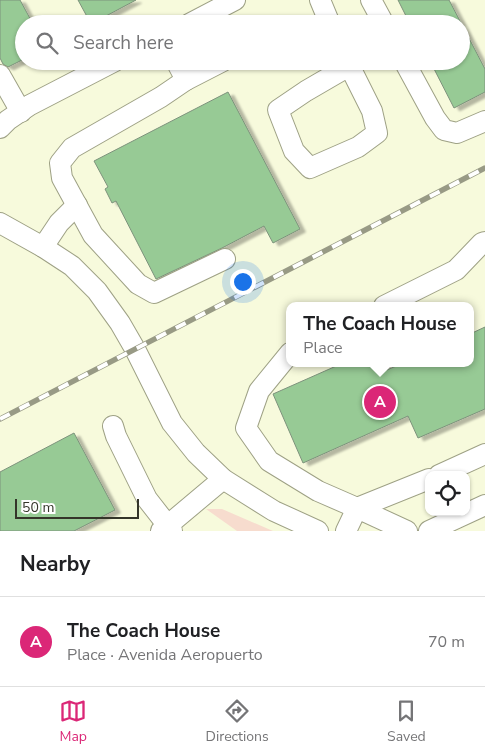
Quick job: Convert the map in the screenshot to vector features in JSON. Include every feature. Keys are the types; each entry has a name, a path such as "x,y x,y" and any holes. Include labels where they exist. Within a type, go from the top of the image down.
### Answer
{"street":[{"path":"202,7 235,0"},
{"path":"320,0 326,15"},
{"path":"371,0 379,15"},
{"path":"0,128 30,104 97,70"},
{"path":"181,70 186,80"},
{"path":"206,70 72,148 60,163 62,178 94,235 138,284 154,293 225,259"},
{"path":"339,70 278,110 294,151 310,168 358,146 377,133 372,111 351,70"},
{"path":"409,70 435,118 444,130 457,133 485,120"},
{"path":"0,75 21,112"},
{"path":"43,247 59,223 76,204"},
{"path":"0,223 72,266 97,291 130,340 172,423 196,453 223,479 274,511 318,531"},
{"path":"392,302 456,270 485,242"},
{"path":"286,358 259,391 246,428 269,461 318,491 407,531"},
{"path":"113,426 116,436 147,499 167,529 223,479"},
{"path":"448,471 485,454"},
{"path":"346,531 358,508 425,481"},
{"path":"429,531 485,506"}],"shaded area":[{"path":"206,509 222,509 273,531 237,531"}],"building":[{"path":"0,0 20,0 28,15 15,15 15,64 8,67 3,64 0,58"},
{"path":"78,0 136,0 108,15 86,15"},
{"path":"398,0 449,0 457,15 406,15"},
{"path":"470,40 485,69 485,92 454,108 435,70 470,70"},
{"path":"228,92 300,229 273,243 264,226 156,279 116,201 112,203 105,189 108,187 94,161"},
{"path":"485,327 485,409 418,438 408,416 303,463 273,394 334,367 386,367 387,370 394,367 474,367 474,332"},
{"path":"74,433 115,510 74,531 0,531 0,472"}],"railway":[{"path":"0,419 485,168"}],"place":[{"name":"The Coach House","path":"380,402"}]}
